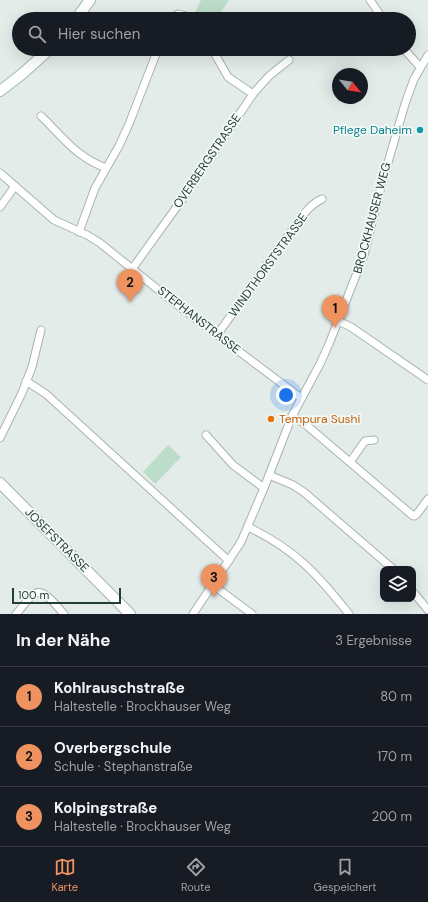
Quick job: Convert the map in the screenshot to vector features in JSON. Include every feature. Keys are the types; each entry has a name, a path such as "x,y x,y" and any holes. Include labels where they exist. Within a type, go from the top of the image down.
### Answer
{"street":[{"path":"81,12 90,0"},
{"path":"370,0 378,12"},
{"path":"0,91 24,73 42,56"},
{"path":"79,232 95,188 119,146 135,110 155,56"},
{"path":"216,56 228,77 253,94"},
{"path":"410,56 420,67"},
{"name":"BROCKHAUSER WEG","path":"193,614 229,561 248,527 292,416 320,364 364,255 388,160 405,104 414,79 428,56"},
{"name":"OVERBERGSTRASSE","path":"132,268 181,200 253,94 269,76 289,60"},
{"path":"41,116 76,152 106,168"},
{"name":"STEPHANSTRASSE","path":"0,173 54,220 100,243 217,335 301,398"},
{"path":"0,207 15,186"},
{"name":"WINDTHORSTSTRASSE","path":"217,335 267,264 307,211 315,202 322,199"},
{"path":"338,321 351,327 428,380"},
{"path":"0,438 16,407 32,367 41,330"},
{"path":"26,382 46,394 229,561"},
{"path":"292,416 305,424 412,515 414,516 417,514 428,499"},
{"path":"206,435 233,465 264,488"},
{"path":"350,462 365,441 374,440"},
{"path":"269,475 293,485 305,493 390,566"},
{"name":"JOSEFSTRASSE","path":"0,483 130,614"},
{"path":"248,527 278,542 310,568 323,581 349,614"},
{"path":"213,585 252,614"},
{"path":"16,614 34,594 40,592 44,594 64,614"},
{"path":"416,596 428,610"}],"green space":[{"path":"201,0 229,0 221,12 195,12"},
{"path":"168,445 181,457 155,484 143,472"}],"place":[{"name":"Pflege Daheim","path":"420,130"},
{"name":"Overbergschule","path":"130,302"},
{"name":"Kohlrauschstraße","path":"335,328"},
{"name":"Tempura Sushi","path":"271,419"},
{"name":"Kolpingstraße","path":"214,597"}]}
